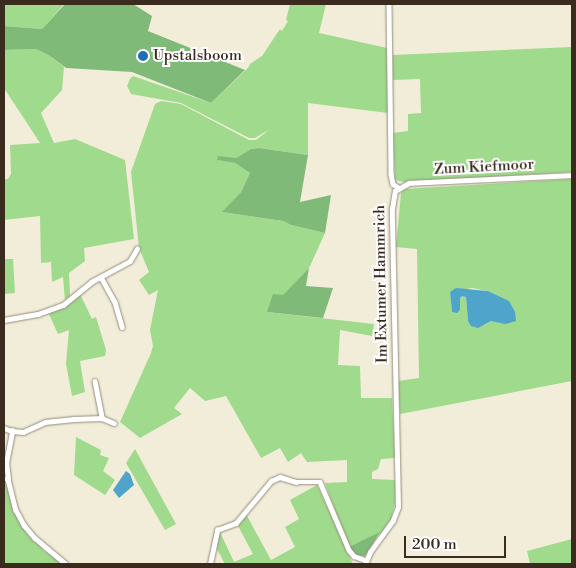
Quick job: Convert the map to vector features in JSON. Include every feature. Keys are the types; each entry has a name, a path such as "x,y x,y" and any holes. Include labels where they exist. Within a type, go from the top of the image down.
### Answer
{"street":[{"name":"Im Extumer Hammrich","path":"365,562 393,520 398,506 392,209 393,195 399,188 393,184 391,174 389,4"},
{"name":"Zum Kiefmoor","path":"399,188 409,183 572,175"},
{"path":"4,320 38,314 63,305 101,277 130,261 137,249"},
{"path":"101,277 115,302 122,327"},
{"path":"95,380 102,418"},
{"path":"4,428 23,432 45,422 102,418 114,423"},
{"path":"12,431 6,463 6,479 16,510 24,525 35,538 66,564"},
{"path":"210,564 217,530 236,522 271,481 280,477 296,482 320,482 349,550 354,556 365,562"}],"green space":[{"path":"4,4 64,4 42,29 4,26"},
{"path":"65,4 133,4 152,16 148,31 245,70 211,103 132,72 66,68 50,56 36,49 4,50 4,26 42,29"},
{"path":"290,4 326,4 319,33 387,48 388,113 308,103 308,155 259,148 251,149 236,158 218,160 235,163 250,173 241,192 223,212 283,221 291,225 325,233 309,268 267,312 374,324 372,336 340,330 338,365 360,366 361,398 392,398 395,458 381,459 378,469 372,472 372,479 395,480 395,503 391,519 381,533 349,547 325,483 347,482 347,460 307,462 301,453 288,462 280,448 261,458 226,396 205,401 190,388 174,408 182,414 140,438 120,422 153,346 150,330 158,290 149,295 139,280 149,272 139,248 131,172 155,104 161,101 181,104 249,140 256,140 270,129 255,138 249,138 181,103 131,94 127,86 133,76 211,103 250,64 262,56 280,29 282,31 288,21 286,20"},
{"path":"572,47 572,172 403,182 395,180 393,133 408,131 408,114 421,113 420,79 393,80 393,55"},
{"path":"36,49 50,56 64,67 62,90 41,113 54,143 75,139 125,160 134,239 84,248 85,261 69,273 70,296 65,300 63,277 52,282 51,262 41,263 40,216 4,220 4,179 8,179 11,174 10,145 40,143 4,88 4,50"},
{"path":"259,148 308,155 300,202 331,195 325,233 291,225 283,221 222,212 241,192 250,173 235,163 217,160 218,156 236,158 251,149"},
{"path":"572,179 572,381 400,414 398,381 419,378 417,249 396,247 401,193 404,189","holes":["472,288 488,291 504,299 491,321 484,325 468,321 466,297 462,295 460,298 460,310 452,312 450,292"]},
{"path":"4,259 13,259 15,293 4,294"},
{"path":"309,268 306,286 333,288 323,318 267,312 273,294 283,295"},
{"path":"80,294 92,319 96,317 106,350 105,356 80,361 85,392 72,396 66,364 69,330 58,334 49,314"},
{"path":"76,437 101,450 100,455 109,458 103,471 115,480 105,495 74,475"},
{"path":"135,449 176,524 165,530 126,463"},
{"path":"4,481 7,484 20,523 44,551 64,564 4,564"},
{"path":"317,485 353,564 225,564 217,549 220,532 234,562 253,554 237,524 246,514 271,560 295,547 285,527 299,519 290,500"},
{"path":"380,532 365,556 355,555 349,547"},
{"path":"572,539 572,564 530,564 527,551"}],"water":[{"path":"456,288 488,291 509,301 515,312 516,321 505,324 491,321 478,328 471,326 468,321 466,297 462,296 460,298 460,310 457,313 452,312 450,292"},
{"path":"126,471 130,474 134,485 119,498 113,490"}],"place":[{"name":"Upstalsboom","path":"143,56"}]}
